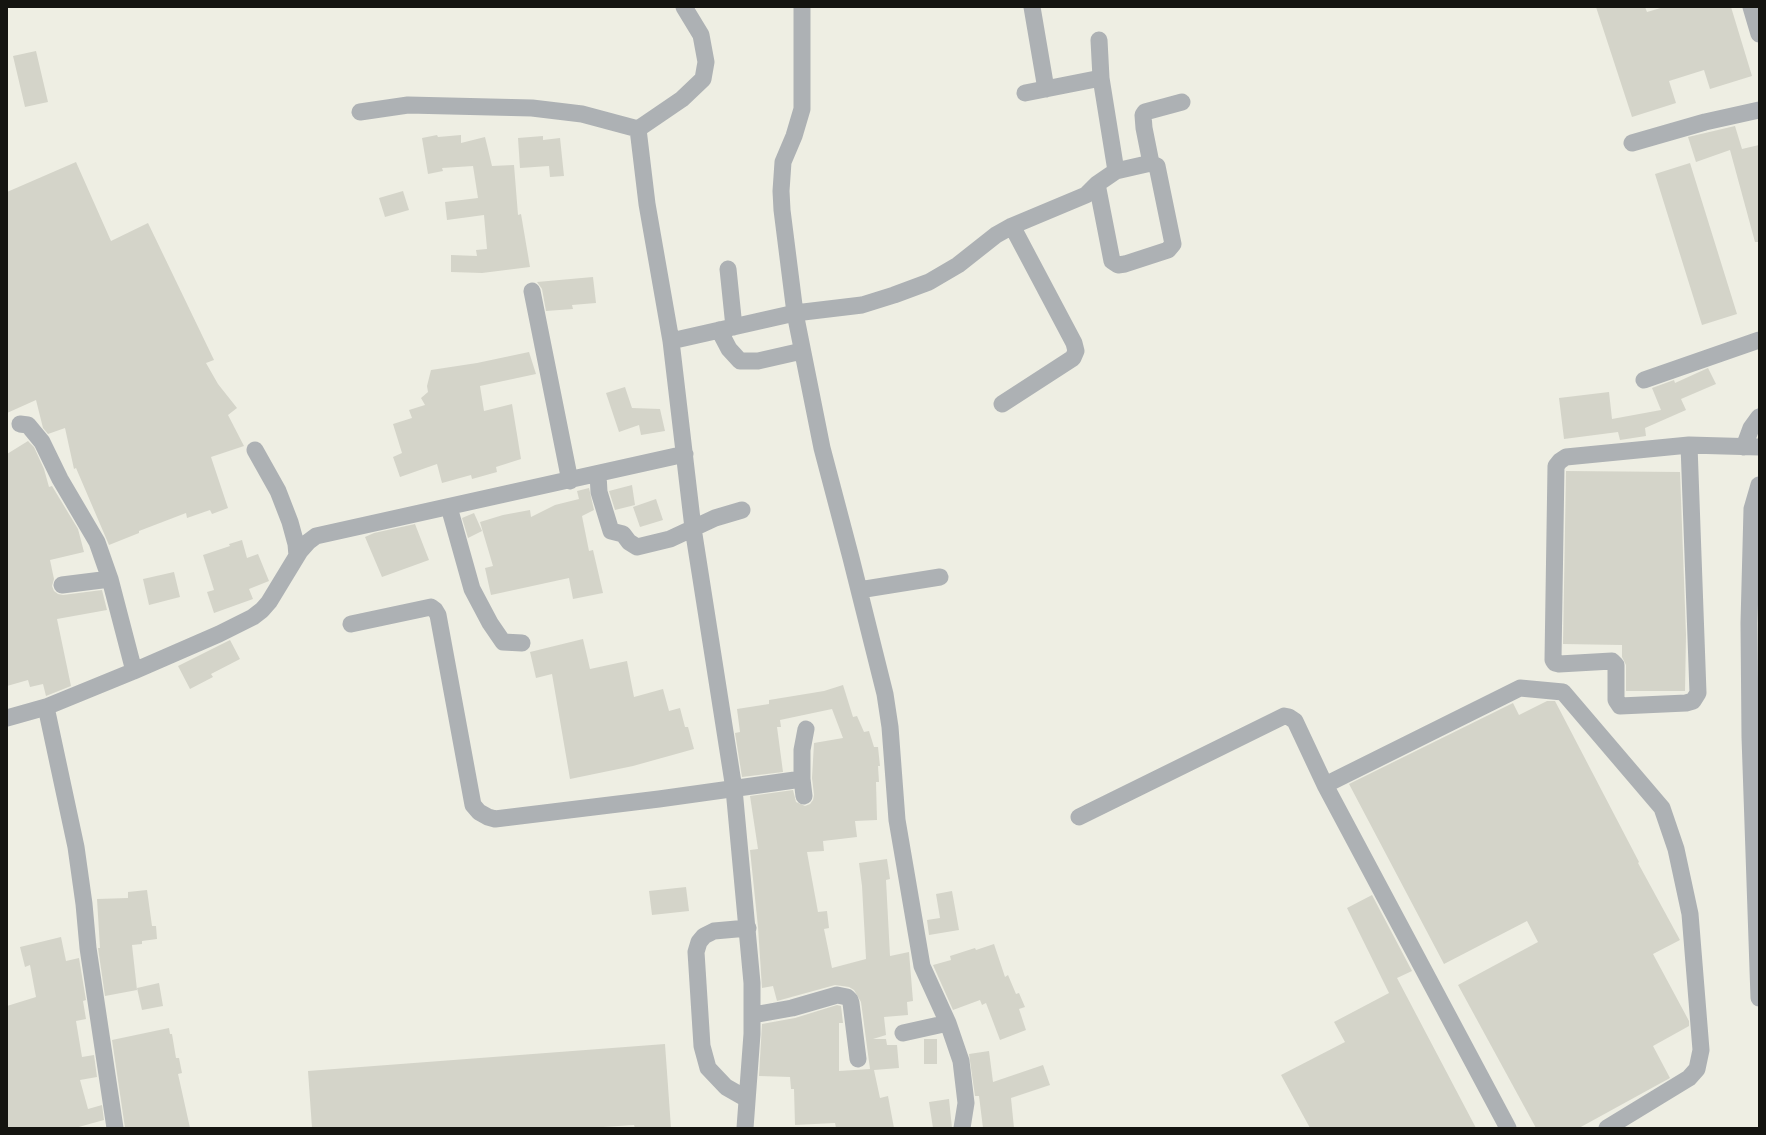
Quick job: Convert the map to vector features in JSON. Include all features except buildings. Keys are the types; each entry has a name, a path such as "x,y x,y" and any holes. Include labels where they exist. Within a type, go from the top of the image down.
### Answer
{"street":[{"path":"360,112 408,105 532,108 582,114 638,129 682,99 703,79 706,62 701,35 684,7"},
{"path":"802,7 802,109 794,136 783,162 781,191 795,313 822,448 885,694 890,727 897,820 922,966 948,1023 962,1061 966,1103 962,1128"},
{"path":"1032,7 1046,89"},
{"path":"1751,7 1759,34"},
{"path":"1099,40 1101,78 1116,171"},
{"path":"1025,93 1101,78"},
{"path":"1151,163 1144,128 1143,114 1145,112 1182,102"},
{"path":"1632,143 1705,122 1759,110"},
{"path":"638,129 647,204 670,341 693,528 734,789 752,983 753,1015 745,1128"},
{"path":"670,341 795,313 862,306 929,282 958,265 996,235 1012,226 1071,203 1086,195 1097,184 1116,171 1151,163 1157,166 1173,244 1168,250 1161,254 1125,264 1118,265 1112,261 1097,184"},
{"path":"1002,404 1073,358 1076,351 1074,343 1012,226"},
{"path":"728,269 727,329 729,349 740,361 758,361 802,351"},
{"path":"532,291 570,481"},
{"path":"1644,380 1759,340"},
{"path":"1689,445 1698,693 1693,700 1686,703 1620,706 1616,700 1616,665 1614,662 1559,664 1555,663 1553,660 1556,466 1566,457 1689,445 1751,447 1751,428 1759,417"},
{"path":"20,424 28,425 42,442 60,479 97,542 110,579 134,671"},
{"path":"255,450 278,491 294,537 297,556"},
{"path":"7,718 46,707 134,671 219,634 262,610 269,602 297,556 308,542 316,536 570,481 685,454"},
{"path":"598,474 599,492 611,531 623,534 629,542 637,547 670,539 715,518 742,510"},
{"path":"1759,485 1752,509 1749,607 1759,998"},
{"path":"449,507 472,589 490,623 503,642 522,643"},
{"path":"859,590 940,577"},
{"path":"62,585 110,579"},
{"path":"351,624 430,607 435,610 438,615 473,805 479,812 488,817 495,819 802,779"},
{"path":"1325,785 1520,688 1563,692 1662,808 1676,849 1690,914 1701,1050 1697,1068 1689,1078 1607,1128"},
{"path":"46,707 76,847 84,904 88,948 115,1128"},
{"path":"1079,817 1284,716 1295,721 1325,785 1508,1128"},
{"path":"804,796 802,779 802,750 806,729"},
{"path":"747,1099 726,1087 708,1068 702,1046 696,952 698,942 704,936 714,931 748,928"},
{"path":"753,1015 792,1008 837,995 847,997 851,1003 858,1059"},
{"path":"903,1033 948,1023"}]}
